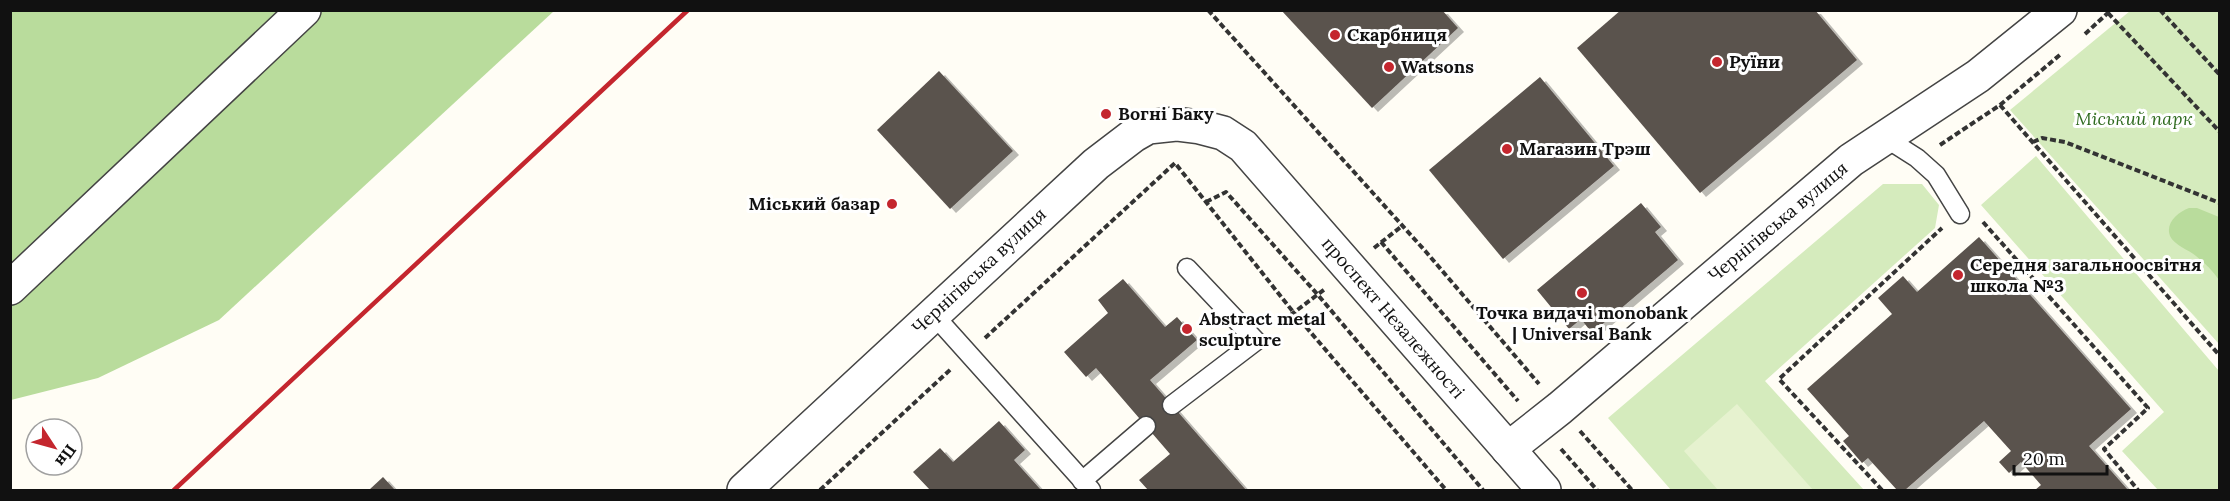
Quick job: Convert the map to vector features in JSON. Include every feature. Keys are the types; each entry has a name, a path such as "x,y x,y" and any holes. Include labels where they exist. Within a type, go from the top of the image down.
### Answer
{"street":[{"path":"10,288 303,10"},
{"name":"Чернігівська вулиця","path":"1508,449 1822,184 1884,137 1978,76 2060,10"},
{"name":"Чернігівська вулиця","path":"744,490 1064,192 1116,147 1148,127 1176,124 1223,133 1243,146"},
{"name":"проспект Незалежності","path":"1243,146 1544,490"}],"lane":[{"path":"1884,137 1917,158 1936,175 1960,214"},
{"path":"1172,405 1256,341 1187,268"},
{"path":"933,314 1086,486 1146,426"}],"path":[{"path":"1208,10 1426,253 1549,416 1597,490"},
{"path":"2160,10 2220,75"},
{"path":"2082,36 2110,12 2220,132"},
{"path":"1917,158 2000,105 2065,51"},
{"path":"2000,105 2220,356"},
{"path":"2033,142 2042,138 2065,142 2220,203"},
{"path":"820,490 1174,163 1294,313 1446,490"},
{"path":"1206,202 1226,192 1325,304 1483,490"},
{"path":"1882,490 1779,379 1942,227 1960,214 1972,209 2148,408 2104,449 2138,490"},
{"path":"1381,243 1549,416 1632,490"}],"green space":[{"path":"11,11 554,11 219,320 98,378 11,400"},
{"name":"Міський парк","path":"2130,11 2219,11 2219,344 2010,110"},
{"path":"2036,156 2219,371 2219,490 2158,490 2122,451 2164,412 1981,205"},
{"path":"1883,184 1922,184 1939,205 1935,228 1765,381 1864,490 1671,490 1608,418"},
{"path":"2189,208 2197,208 2219,217 2219,280 2203,261 2170,236 2171,222"},
{"path":"1737,404 1813,490 1718,490 1684,451"}],"building":[{"path":"1281,10 1442,10 1458,28 1372,108"},
{"path":"1621,10 1815,10 1857,60 1700,193 1577,48"},
{"path":"939,71 1013,151 950,209 877,130"},
{"path":"1540,77 1614,166 1503,259 1429,170"},
{"path":"1641,203 1661,227 1655,232 1678,260 1592,333 1581,319 1569,329 1537,290"},
{"path":"1979,237 2131,409 2089,446 2128,490 2035,490 2041,485 2021,462 2009,473 1999,462 2011,451 1984,421 1905,490 1897,490 1868,458 1862,463 1843,441 1849,436 1807,389 1892,314 1878,298 1903,276 1917,292"},
{"path":"1123,279 1165,327 1177,317 1197,340 1150,380 1246,490 1148,490 1139,480 1170,454 1096,368 1086,377 1064,352 1108,313 1098,300"},
{"path":"999,421 1025,450 1014,460 1041,490 930,490 913,472 940,448 953,462"},
{"path":"383,477 395,490 369,490"}],"railway":[{"path":"174,490 688,10"}],"place":[{"name":"Скарбниця","path":"1335,35"},
{"name":"Руїни","path":"1717,62"},
{"name":"Watsons","path":"1389,67"},
{"name":"Вогні Баку","path":"1106,114"},
{"name":"Магазин Трэш","path":"1507,149"},
{"name":"Міський базар","path":"892,204"},
{"name":"Середня загальноосвітня школа №3","path":"1958,275"},
{"name":"Точка видачі monobank | Universal Bank","path":"1582,293"},
{"name":"Abstract metal sculpture","path":"1187,329"}]}
